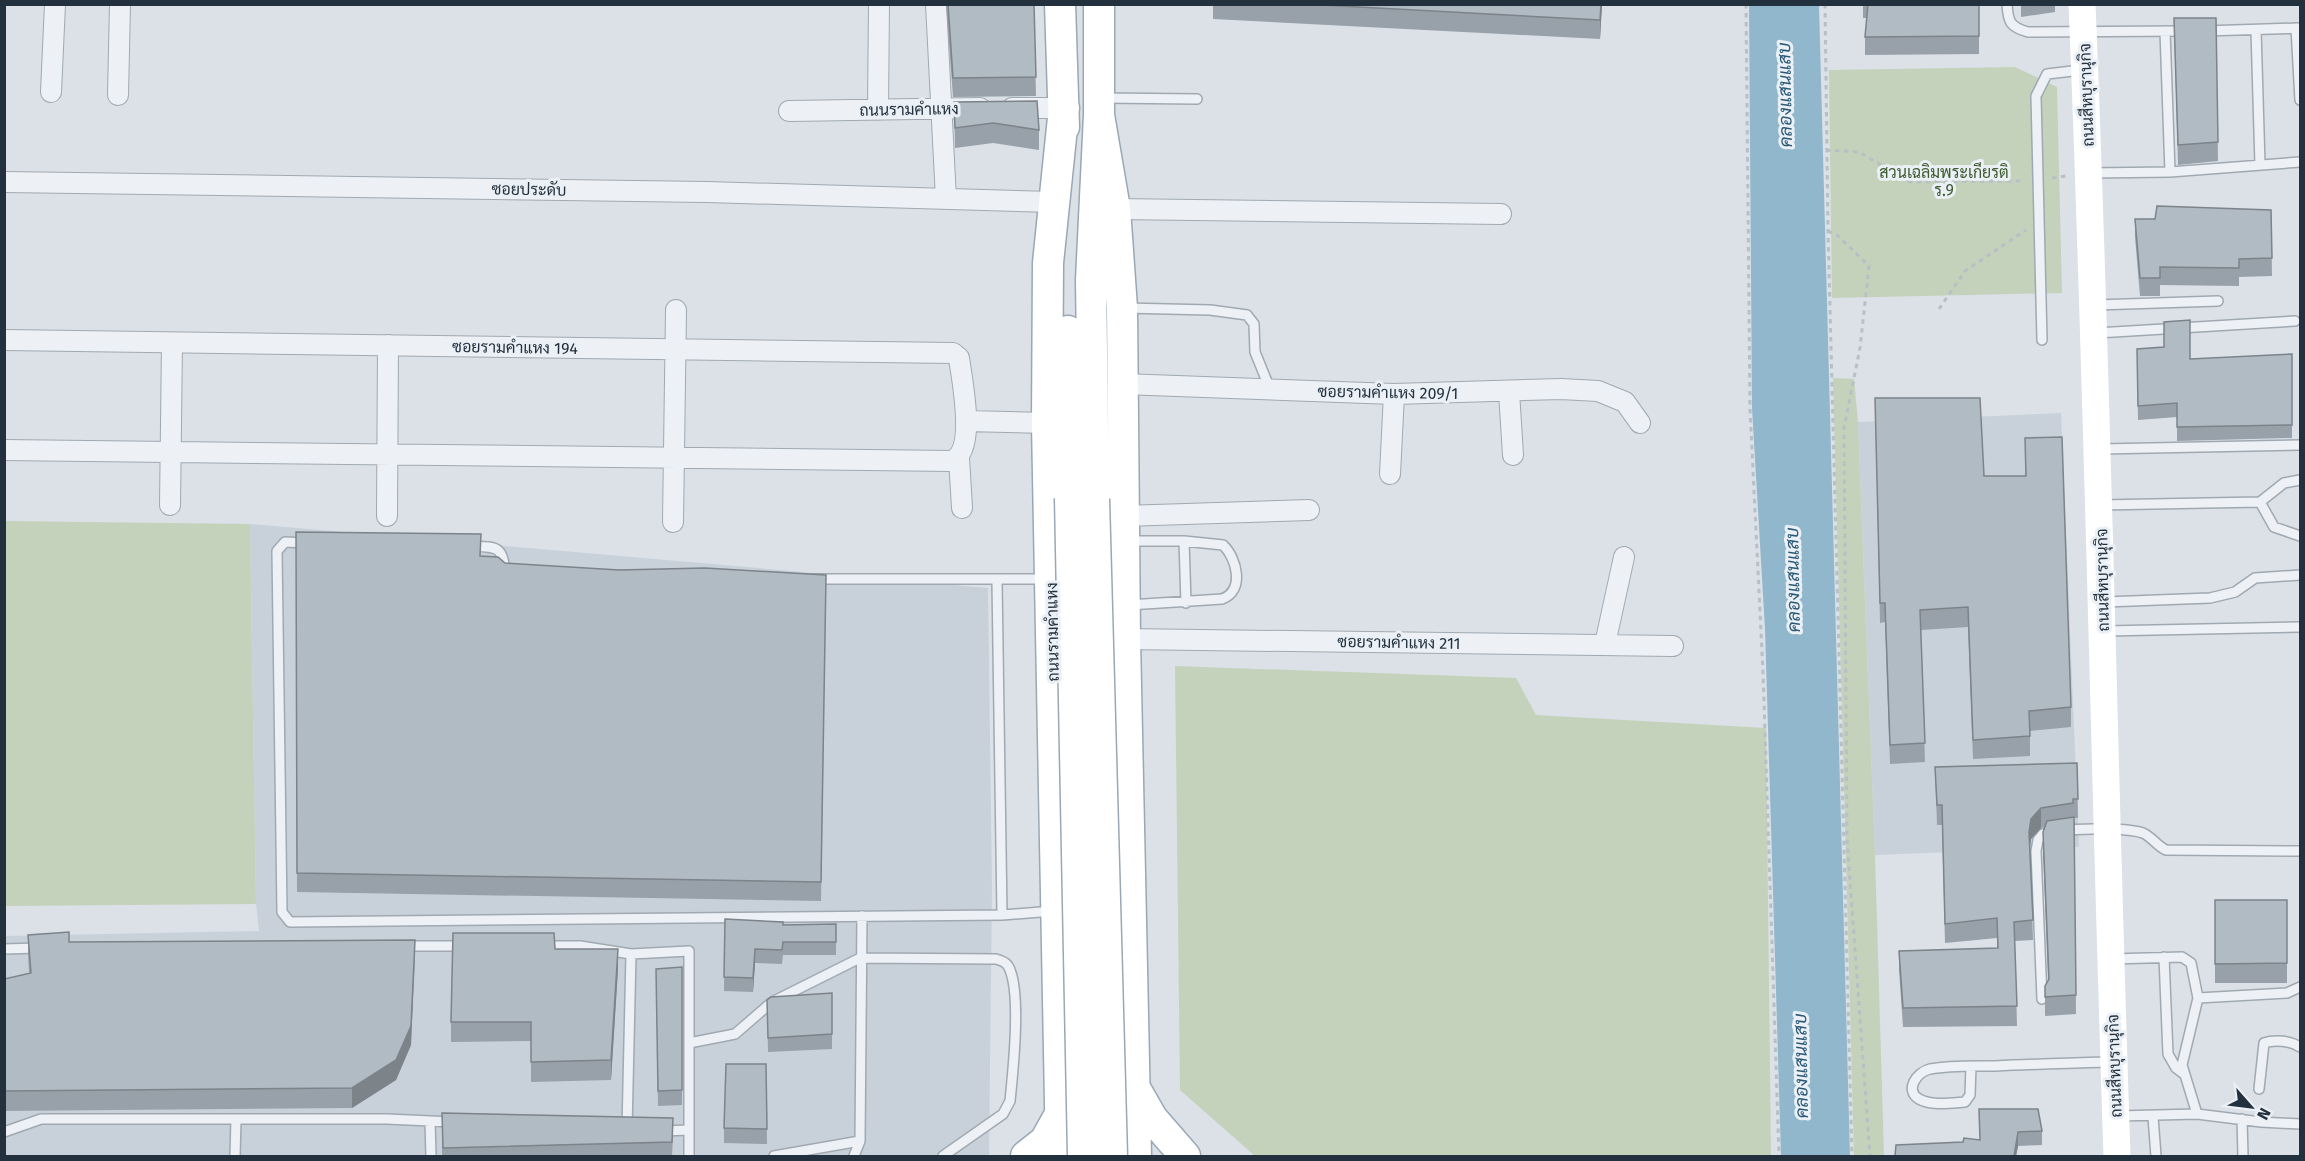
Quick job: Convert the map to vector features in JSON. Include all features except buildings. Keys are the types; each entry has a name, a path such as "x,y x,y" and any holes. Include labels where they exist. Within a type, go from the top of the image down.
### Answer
{"main road":[{"name":"ถนนรามคำแหง","path":"1060,4 1112,1156"},
{"name":"ถนนรามคำแหง","path":"1083,1156 1082,498 1099,107 1099,4"},
{"name":"ถนนสีหบุรานุกิจ","path":"2082,4 2094,305 2103,602 2106,829 2117,1156"},
{"name":"ถนนรามคำแหง","path":"1099,107 1115,209 1122,308 1124,606 1136,1156"},
{"name":"ถนนรามคำแหง","path":"1061,1156 1047,423 1048,263 1064,108"},
{"path":"1059,1056 1079,1124 1088,1141 1107,1152 1117,1147 1123,1137 1134,1074"},
{"path":"1134,1074 1152,1118 1185,1156"},
{"path":"1026,1156 1045,1141 1060,1114"}],"street":[{"path":"51,92 55,4"},
{"path":"118,95 120,4"},
{"path":"878,110 879,4"},
{"path":"936,4 939,109 946,199"},
{"name":"ถนนรามคำแหง","path":"789,111 1064,108"},
{"name":"ซอยประดับ","path":"4,182 707,192 1053,202"},
{"path":"1115,209 1502,214"},
{"path":"673,522 676,310"},
{"name":"ซอยรามคำแหง 194","path":"4,340 953,353 959,358 966,421 964,450 959,458 962,507"},
{"path":"170,505 172,343"},
{"path":"387,516 388,345"},
{"name":"ซอยรามคำแหง 209/1","path":"1122,384 1394,394 1561,389 1598,391 1625,402 1640,423"},
{"path":"1509,392 1513,455"},
{"path":"1390,474 1394,394"},
{"path":"966,421 1047,423"},
{"path":"4,450 952,461 959,458"},
{"path":"1123,529 1309,510"},
{"path":"1605,644 1624,558"},
{"name":"ซอยรามคำแหง 211","path":"1125,639 1673,646"}],"lane":[{"path":"2007,4 2008,21 2019,29 2037,33 2299,28 2301,100"},
{"path":"2256,30 2260,165"},
{"path":"2166,31 2170,172"},
{"path":"2042,340 2036,96 2047,75 2086,69"},
{"path":"1099,107 1197,99"},
{"path":"2089,173 2170,172 2301,162"},
{"path":"2094,305 2218,301"},
{"path":"1122,308 1210,310 1247,315 1254,324 1255,352 1270,390"},
{"path":"2094,333 2295,321"},
{"path":"2098,449 2301,445"},
{"path":"2100,505 2260,502 2284,483 2301,480"},
{"path":"2260,502 2274,527 2301,536"},
{"path":"1123,529 1185,541 1223,545 1234,560 1237,582 1227,597 1186,603 1124,606"},
{"path":"1185,541 1186,603"},
{"path":"319,543 285,542 277,551 282,912 285,919 290,922 1002,915 1056,911"},
{"path":"457,546 492,547 500,550 504,556 505,576 516,576"},
{"path":"2103,602 2218,597 2235,592 2255,578 2301,575"},
{"path":"801,579 997,581 1051,579"},
{"path":"997,581 1002,915"},
{"path":"2103,631 2301,627"},
{"path":"2042,999 2036,851 2038,840 2048,832 2106,829 2146,834 2159,848 2166,850 2301,851"},
{"path":"854,1156 860,1140 862,916"},
{"path":"390,946 473,946"},
{"path":"532,946 580,946 631,954 688,951 690,1156"},
{"path":"4,949 48,947"},
{"path":"616,1131 633,1131 631,954"},
{"path":"2110,959 2164,957 2188,959 2198,998 2183,1052 2184,1074 2197,1114"},
{"path":"2164,957 2168,1054 2176,1068 2184,1074"},
{"path":"689,1043 735,1034 772,1002 860,958 996,959 1005,962 1010,969 1014,997 1010,1101 1003,1114 943,1156"},
{"path":"2198,998 2287,993 2301,987"},
{"path":"2259,1089 2264,1043 2271,1040 2295,1043 2301,1047"},
{"path":"1971,1066 1970,1095 1965,1102 1928,1102 1917,1098 1913,1092 1913,1081 1918,1074 1929,1069 1971,1066 2113,1062"},
{"path":"2115,1116 2153,1117 2197,1114 2301,1124"},
{"path":"2153,1117 2156,1156"},
{"path":"5,1131 41,1119 236,1119 465,1123"},
{"path":"235,1156 236,1119"},
{"path":"2242,1119 2243,1156"},
{"path":"430,1121 431,1156"},
{"path":"648,1131 689,1130"},
{"path":"774,1156 860,1140"}],"path":[{"path":"1746,4 1750,410 1763,672 1779,1156"},
{"path":"1825,4 1826,150 1852,1156"},
{"path":"1826,150 1859,152 1910,182 2039,180 2089,173"},
{"path":"1939,309 1965,271 2040,221"},
{"path":"1828,231 1837,235 1869,266 1860,348 1844,428 1847,839 1870,1156"}],"shaded area":[{"path":"2061,413 2079,847 1875,855 1858,422"},
{"path":"250,524 988,588 992,887 989,1156 5,1156 4,936 259,931 256,904"}],"green space":[{"name":"สวนเฉลิมพระเกียรติ ร.9","path":"2015,67 2057,87 2062,293 1832,298 1829,70"},
{"path":"1833,378 1854,379 1858,422 1884,1156 1854,1156"},
{"path":"5,521 250,524 256,904 5,906"},
{"path":"1175,666 1516,678 1536,715 1766,728 1771,1156 1255,1156 1180,1090"}],"water":[{"name":"คลองแสนแสบ","path":"1749,5 1819,5 1850,1156 1781,1156 1765,629 1752,408"}]}
